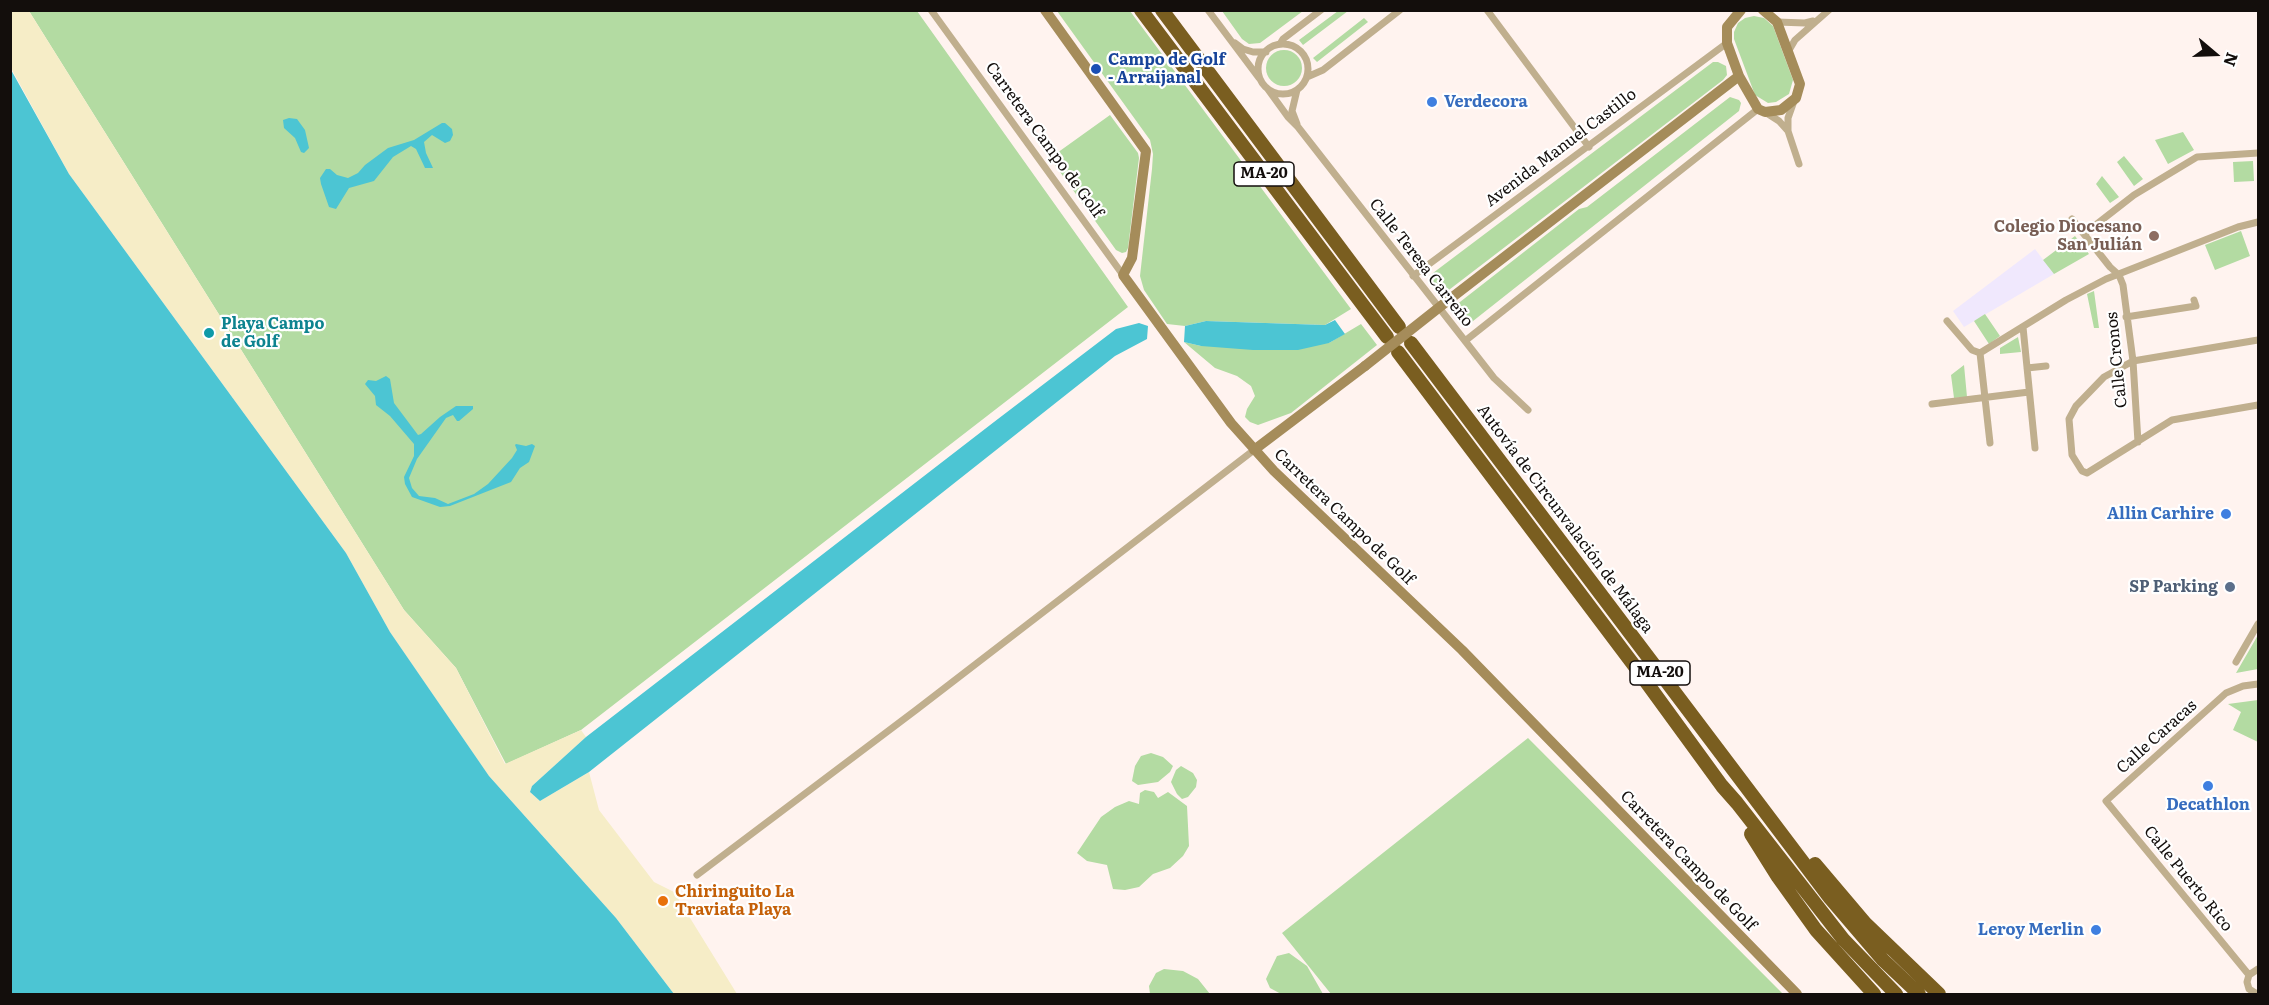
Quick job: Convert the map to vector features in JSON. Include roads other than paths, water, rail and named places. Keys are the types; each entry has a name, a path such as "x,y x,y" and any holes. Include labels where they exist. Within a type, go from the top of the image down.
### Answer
{"highway":[{"name":"MA-20","path":"1141,10 1387,337"},
{"name":"MA-20","path":"1162,10 1399,327"},
{"name":"Autovía de Circunvalación de Málaga","path":"1411,343 1759,806 1856,929 1919,994"},
{"name":"Autovía de Circunvalación de Málaga","path":"1398,352 1629,658 1722,786 1843,939 1896,994"},
{"path":"1722,786 1732,808 1796,903 1816,930 1874,994"},
{"path":"1759,806 1776,816 1865,923 1939,994"}],"street":[{"name":"Carretera Campo de Golf","path":"930,10 1191,369 1254,450 1462,650 1797,994"},
{"path":"1045,10 1146,152 1132,258 1123,275"},
{"path":"1208,10 1267,88 1282,94 1297,90"},
{"path":"1230,40 1243,49 1266,52 1280,44 1283,39 1321,10"},
{"path":"1298,127 1292,111 1297,90 1307,77 1323,70 1400,10"},
{"path":"1486,10 1589,147"},
{"path":"1741,10 1727,27 1727,43 1739,76 1761,110 1779,121 1788,131"},
{"path":"1763,10 1777,22 1800,84 1788,118 1788,131 1799,164"},
{"path":"1788,52 1795,40 1829,10"},
{"path":"1777,22 1815,21"},
{"name":"Avenida Manuel Castillo","path":"1413,276 1727,43"},
{"path":"1280,44 1289,45 1303,53 1307,61 1307,77"},
{"path":"1261,80 1259,65 1266,52"},
{"path":"697,875 1365,366 1739,76"},
{"name":"Calle Teresa Carreño","path":"1267,88 1494,378 1528,410"},
{"path":"1465,341 1761,110 1781,110 1796,98"},
{"path":"2084,234 2134,195 2198,157 2259,153"},
{"path":"2072,219 2110,267 2120,275"},
{"path":"1980,353 2106,279 2238,227 2259,222"},
{"name":"Calle Cronos","path":"2120,275 2133,361 2138,442"},
{"path":"2126,317 2196,306 2194,300"},
{"path":"1947,321 1972,350 1980,353"},
{"path":"2022,327 2035,448"},
{"path":"2259,340 2133,361 2104,377 2076,406 2069,419 2072,455 2082,471 2087,473 2172,420 2259,405"},
{"path":"1980,353 1990,443"},
{"path":"2027,368 2046,366"},
{"path":"1932,404 2029,392"},
{"path":"2236,662 2259,624"},
{"name":"Calle Caracas","path":"2106,801 2226,693 2243,686 2259,684"},
{"name":"Calle Puerto Rico","path":"2106,801 2249,975 2247,986 2257,994"},
{"path":"2249,975 2259,969"}],"water":[{"path":"10,68 69,174 346,553 390,632 489,776 616,918 674,994 11,994"},
{"path":"297,119 305,130 309,148 304,153 301,152 295,138 284,128 283,120"},
{"path":"442,123 452,129 453,135 450,141 445,143 432,135 424,142 433,168 425,168 416,149 411,146 393,157 374,181 349,188 336,209 329,207 320,178 326,169 348,178 358,173 388,148 414,140"},
{"path":"1335,320 1345,334 1329,343 1298,350 1253,350 1201,346 1184,342 1185,326 1206,321 1325,325"},
{"path":"1139,323 1148,326 1147,339 1115,356 589,772 540,801 530,792 532,786 586,737 994,422 1116,329"},
{"path":"386,376 390,379 394,403 418,435 456,406 473,406 473,409 459,421 453,415 446,418 417,459 409,478 412,488 419,496 435,498 448,504 474,494 488,484 512,458 517,450 516,444 535,446 529,462 520,468 511,482 450,506 440,507 412,497 404,477 414,456 414,444 390,416 376,405 375,396 365,384 368,380 376,381"}],"place":[{"name":"Campo de Golf - Arraijanal","path":"1096,69"},
{"name":"Verdecora","path":"1432,102"},
{"name":"Colegio Diocesano San Julián","path":"2154,236"},
{"name":"Playa Campo de Golf","path":"209,333"},
{"name":"Allin Carhire","path":"2226,514"},
{"name":"SP Parking","path":"2230,587"},
{"name":"Decathlon","path":"2208,786"},
{"name":"Chiringuito La Traviata Playa","path":"663,901"},
{"name":"Leroy Merlin","path":"2096,930"}]}
